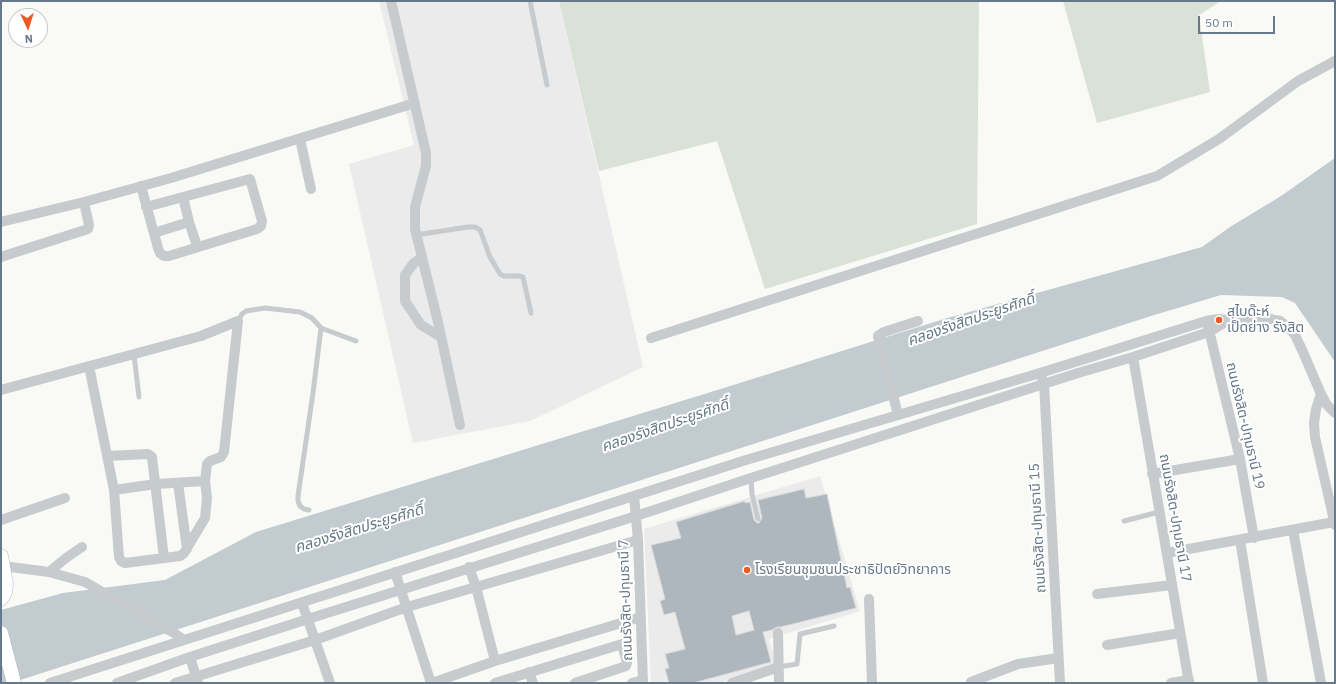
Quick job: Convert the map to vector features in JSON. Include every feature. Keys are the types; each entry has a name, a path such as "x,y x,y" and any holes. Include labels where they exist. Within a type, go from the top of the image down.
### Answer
{"main road":[{"path":"1,599 5,592 6,584 2,561"},
{"path":"1,633 14,683"}],"street":[{"path":"391,1 426,153 426,166 415,207 414,218 416,235 441,337 460,426"},
{"path":"651,338 1157,176 1219,139 1298,81 1335,61"},
{"path":"1,222 84,202 415,104"},
{"path":"300,139 311,189"},
{"path":"140,186 146,207 160,253 164,256 169,256 197,246 257,230 261,226 262,221 250,179 146,207"},
{"path":"183,197 197,246"},
{"path":"1,257 88,229 89,225 84,202"},
{"path":"154,233 189,222"},
{"path":"422,257 412,264 405,275 405,301 421,325 441,337"},
{"path":"50,683 746,460 897,410 1040,373 1206,321 1218,319 1229,320 1265,318 1280,322 1288,327 1295,335 1327,405 1335,413"},
{"path":"117,683 308,618 636,516 1044,383 1133,357 1209,332 1229,320"},
{"path":"1,390 201,336 238,321 224,452 221,456 207,464 205,481 207,498 205,518 187,549 180,556 125,563 121,561 119,557 114,490 90,366"},
{"path":"897,410 878,338 879,334 918,321"},
{"name":"ถนนรังสิต-ปทุมธานี 19","path":"1206,321 1240,459 1254,538"},
{"name":"ถนนรังสิต-ปทุมธานี 17","path":"1133,357 1189,682"},
{"name":"ถนนรังสิต-ปทุมธานี 15","path":"1040,373 1044,383 1060,683"},
{"path":"1167,554 1254,538 1334,520 1315,437 1314,423 1316,409 1321,394"},
{"path":"107,456 151,455 156,484 164,558"},
{"path":"1152,474 1240,459"},
{"path":"114,490 156,484 205,481"},
{"path":"178,483 187,549"},
{"name":"ถนนรังสิต-ปทุมธานี 7","path":"634,496 638,540 643,681"},
{"path":"1,520 65,498"},
{"path":"1293,530 1321,683"},
{"path":"175,683 197,679 407,608 638,540"},
{"path":"1240,540 1263,683"},
{"path":"49,572 82,547"},
{"path":"2,561 85,582 184,640"},
{"path":"469,567 476,587 495,661"},
{"path":"395,572 431,683 495,661 641,617"},
{"path":"1097,594 1172,585"},
{"path":"870,599 872,683"},
{"path":"302,603 330,683"},
{"path":"778,633 779,683"},
{"path":"1107,644 1180,633"},
{"path":"495,683 622,644 626,657 626,666 575,683"},
{"path":"190,657 197,679"},
{"path":"971,682 1018,664 1058,658"},
{"path":"732,683 779,667"},
{"path":"529,672 533,683"},
{"path":"632,683 643,681"},
{"path":"1171,683 1189,682"}],"lane":[{"path":"530,1 546,85"},
{"path":"416,235 468,227 475,227 480,230 490,257 500,274 504,276 523,277 531,313"},
{"path":"238,321 242,314 246,311 265,308 300,312 312,318 321,328 356,341"},
{"path":"310,510 304,509 300,506 298,496 321,328"},
{"path":"134,355 139,397"},
{"path":"751,478 752,494 758,519"},
{"path":"1124,521 1159,512"},
{"path":"779,667 797,664 800,634 834,626"}],"shaded area":[{"path":"379,1 559,1 643,367 530,421 413,443 349,164 414,145"},
{"path":"559,1 979,1 977,224 765,289 717,141 599,171"},
{"path":"1063,1 1221,1 1199,15 1210,92 1097,123"},
{"name":"โรงเรียนชุมชนประชาธิปัตย์วิทยาคาร","path":"820,476 860,611 769,639 777,666 719,683 651,683 644,529"}],"water":[{"name":"คลองรังสิตประยูรศักดิ์","path":"1335,158 1335,362 1295,303 1282,297 1221,295 1151,316 11,683 1,683 1,610 63,593 165,580 256,532 944,319 1202,247 1230,227 1281,196"}],"building":[{"name":"โรงเรียนชุมชนประชาธิปัตย์วิทยาคาร","path":"804,489 806,498 827,494 847,588 850,587 856,608 777,627 763,632 771,662 693,683 669,683 665,669 669,668 665,654 685,649 675,612 664,615 660,601 665,599 651,545 681,538 676,522 745,501 745,503 750,502 754,520 759,523 762,518 758,500","holes":["749,611 754,630 736,635 732,616"]}],"place":[{"name":"สุไบด๊ะห์ เป็ดย่าง รังสิต","path":"1219,320"},
{"name":"โรงเรียนชุมชนประชาธิปัตย์วิทยาคาร","path":"747,570"}]}
